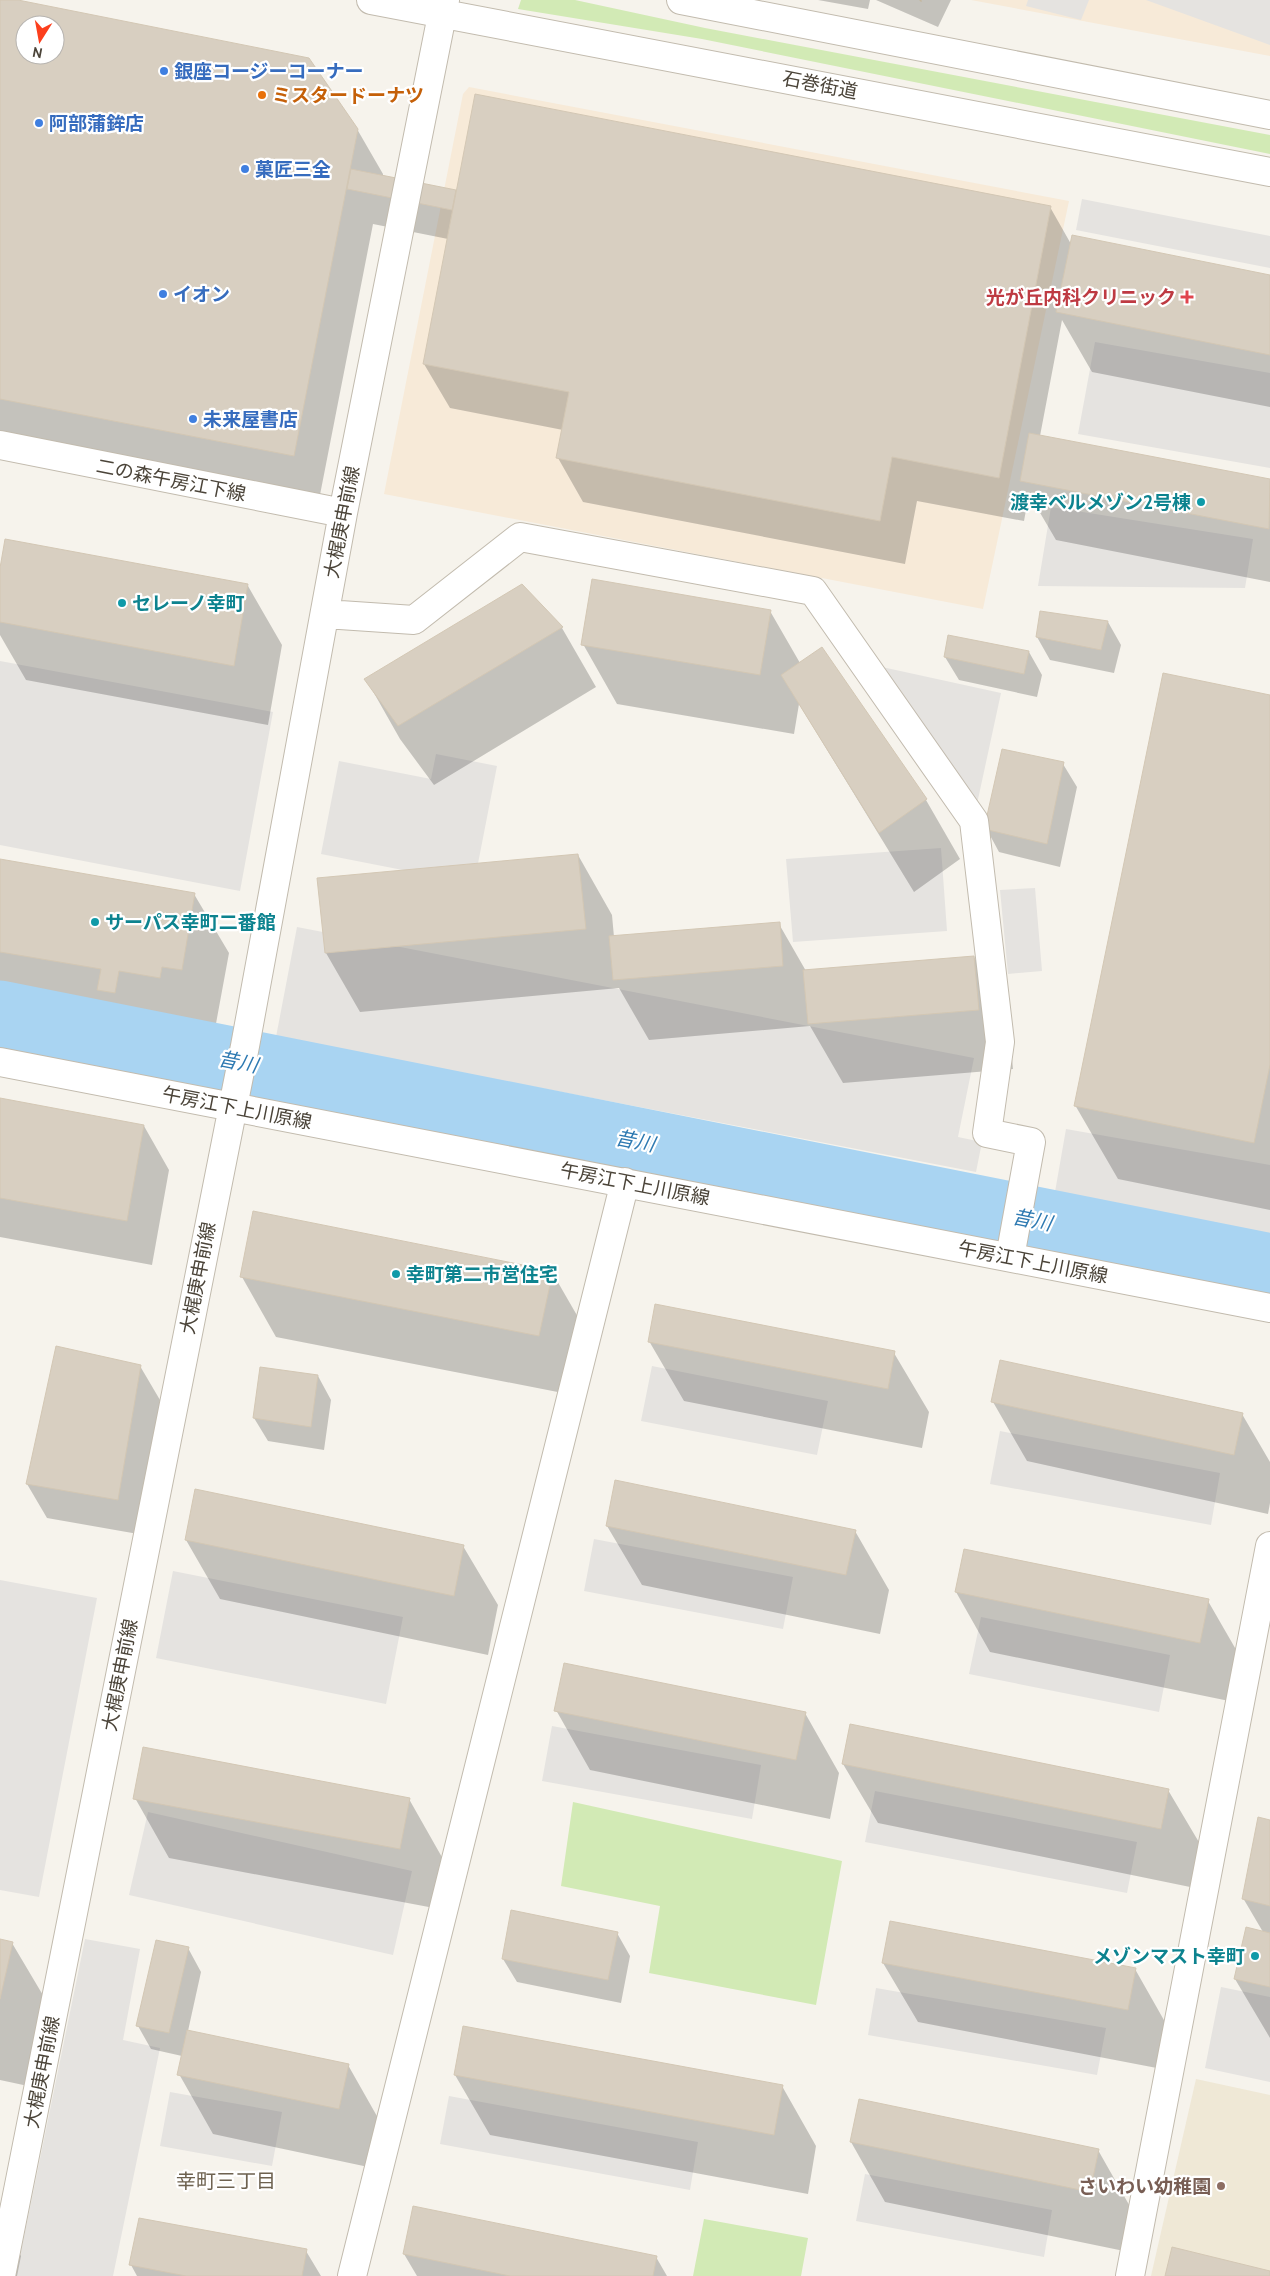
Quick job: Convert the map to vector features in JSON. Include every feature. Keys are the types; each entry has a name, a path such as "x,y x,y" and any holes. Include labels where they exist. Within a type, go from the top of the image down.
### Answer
{"street":[{"name":"石巻街道","path":"370,0 444,7 1270,172"},
{"path":"681,0 1270,115"},
{"name":"大梶庚申前線","path":"2,2276 244,1046 343,514 444,7"},
{"name":"二の森午房江下線","path":"0,446 343,514"},
{"path":"325,614 414,620 520,537 813,591 974,822 1000,1042 987,1133 1031,1142 1012,1245"},
{"name":"午房江下上川原線","path":"0,1062 625,1182 1012,1245 1270,1308"},
{"path":"352,2276 625,1182"},
{"path":"1130,2276 1270,1546"}],"shaded area":[{"path":"971,0 1270,0 1270,56"},
{"path":"1028,0 1089,0 1081,20 1026,6"},
{"path":"1146,0 1270,0 1270,45"},
{"path":"469,87 1069,201 983,609 384,494 463,94"},
{"path":"1082,199 1270,236 1270,268 1076,230"},
{"path":"1095,342 1270,373 1270,468 1078,434"},
{"path":"1051,507 1253,539 1245,588 1038,586"},
{"path":"0,661 273,712 240,891 0,845"},
{"path":"882,667 1001,693 977,804"},
{"path":"436,754 497,766 474,884 321,854 339,761 431,779"},
{"path":"941,848 947,931 793,942 786,859"},
{"path":"1035,888 1042,971 1008,974 1000,890"},
{"path":"297,927 974,1058 958,1137 982,1142 976,1172 276,1037"},
{"path":"1066,1129 1270,1165 1270,1253 1052,1209"},
{"path":"652,1366 828,1401 817,1455 641,1421"},
{"path":"1000,1431 1220,1473 1211,1525 990,1484"},
{"path":"594,1539 793,1577 783,1629 584,1591"},
{"path":"173,1571 403,1617 386,1704 156,1658"},
{"path":"0,1580 97,1598 39,1897 0,1890"},
{"path":"981,1617 1170,1655 1159,1712 969,1674"},
{"path":"552,1726 761,1765 752,1819 542,1781"},
{"path":"875,1791 1137,1842 1127,1893 865,1842"},
{"path":"148,1812 412,1871 393,1955 129,1895"},
{"path":"85,1939 140,1949 123,2040 160,2048 113,2276 16,2276"},
{"path":"1221,1987 1270,1997 1270,2082 1205,2068"},
{"path":"876,1988 1106,2028 1097,2075 868,2035"},
{"name":"さいわい幼稚園","path":"1196,2079 1270,2095 1270,2276 1151,2276"},
{"path":"170,2092 282,2112 272,2166 160,2146"},
{"path":"449,2096 698,2142 690,2190 440,2144"},
{"path":"865,2174 1052,2210 1044,2257 856,2221"}],"green space":[{"path":"521,0 575,0 705,28 1270,135 1270,154 702,39 518,9"},
{"path":"573,1802 842,1861 816,2005 649,1973 660,1906 561,1886"},
{"path":"704,2219 808,2238 801,2276 693,2276"}],"building":[{"name":"イオン","path":"0,0 18,0 309,58 358,129 294,456 0,399"},
{"path":"475,94 1051,206 999,478 892,457 880,521 556,458 569,392 423,364"},
{"path":"351,169 456,190 452,210 347,189"},
{"path":"1072,235 1270,275 1270,355 1056,312"},
{"name":"渡幸ベルメゾン2号棟","path":"1029,433 1270,479 1269,529 1020,481"},
{"name":"セレーノ幸町","path":"5,539 248,584 234,666 0,622 0,568"},
{"path":"592,579 771,610 760,675 581,645"},
{"path":"522,584 563,627 398,726 364,679"},
{"path":"1040,611 1108,621 1101,650 1036,637"},
{"path":"948,635 1029,651 1024,674 944,657"},
{"path":"822,647 927,799 879,833 781,675"},
{"path":"1163,673 1270,695 1270,1065 1254,1143 1074,1106"},
{"path":"1002,749 1064,762 1047,844 984,829"},
{"path":"578,854 586,929 325,953 317,878"},
{"name":"サーパス幸町二番館","path":"0,859 195,893 182,970 162,967 160,978 119,971 115,993 97,990 101,969 0,952"},
{"path":"780,922 783,966 613,980 609,936"},
{"path":"974,956 979,1010 808,1024 803,970"},
{"path":"0,1098 144,1125 127,1221 0,1198"},
{"name":"幸町第二市営住宅","path":"253,1211 553,1271 539,1336 240,1277"},
{"path":"655,1304 895,1351 888,1389 648,1342"},
{"path":"56,1346 141,1365 118,1500 26,1484"},
{"path":"1000,1360 1243,1413 1234,1455 991,1402"},
{"path":"260,1367 318,1375 311,1427 253,1418"},
{"path":"615,1480 856,1530 846,1575 606,1526"},
{"path":"195,1489 464,1545 454,1596 185,1540"},
{"path":"964,1549 1209,1599 1200,1643 955,1592"},
{"path":"564,1663 806,1712 796,1760 554,1711"},
{"path":"850,1724 1169,1789 1161,1829 842,1764"},
{"path":"143,1747 410,1798 400,1849 133,1799"},
{"path":"1258,1817 1270,1820 1270,1906 1242,1899"},
{"path":"511,1910 618,1932 608,1980 502,1959"},
{"path":"890,1921 1136,1968 1128,2010 882,1963"},
{"name":"メゾンマスト幸町","path":"1246,1927 1270,1933 1270,1987 1234,1979"},
{"path":"0,1939 13,1942 0,1999"},
{"path":"156,1940 189,1947 169,2033 136,2026"},
{"path":"463,2026 783,2085 774,2135 454,2075"},
{"path":"187,2030 349,2064 339,2109 177,2075"},
{"path":"859,2099 1099,2149 1090,2192 850,2142"},
{"path":"413,2206 657,2256 653,2276 510,2276 403,2254"},
{"path":"139,2218 307,2249 302,2276 186,2276 129,2265"},
{"path":"1172,2247 1270,2271 1270,2276 1165,2276"}],"waterway":[{"name":"昔川","path":"0,1015 1270,1268"}],"place":[{"name":"銀座コージーコーナー","path":"164,71"},
{"name":"ミスタードーナツ","path":"262,95"},
{"name":"阿部蒲鉾店","path":"39,123"},
{"name":"菓匠三全","path":"245,169"},
{"name":"イオン","path":"163,294"},
{"name":"光が丘内科クリニック","path":"1187,297"},
{"name":"未来屋書店","path":"193,419"},
{"name":"渡幸ベルメゾン2号棟","path":"1201,502"},
{"name":"セレーノ幸町","path":"122,603"},
{"name":"サーパス幸町二番館","path":"95,922"},
{"name":"幸町第二市営住宅","path":"396,1274"},
{"name":"メゾンマスト幸町","path":"1255,1956"},
{"name":"さいわい幼稚園","path":"1221,2186"}],"district":[{"name":"幸町三丁目","path":"226,2181"}]}
